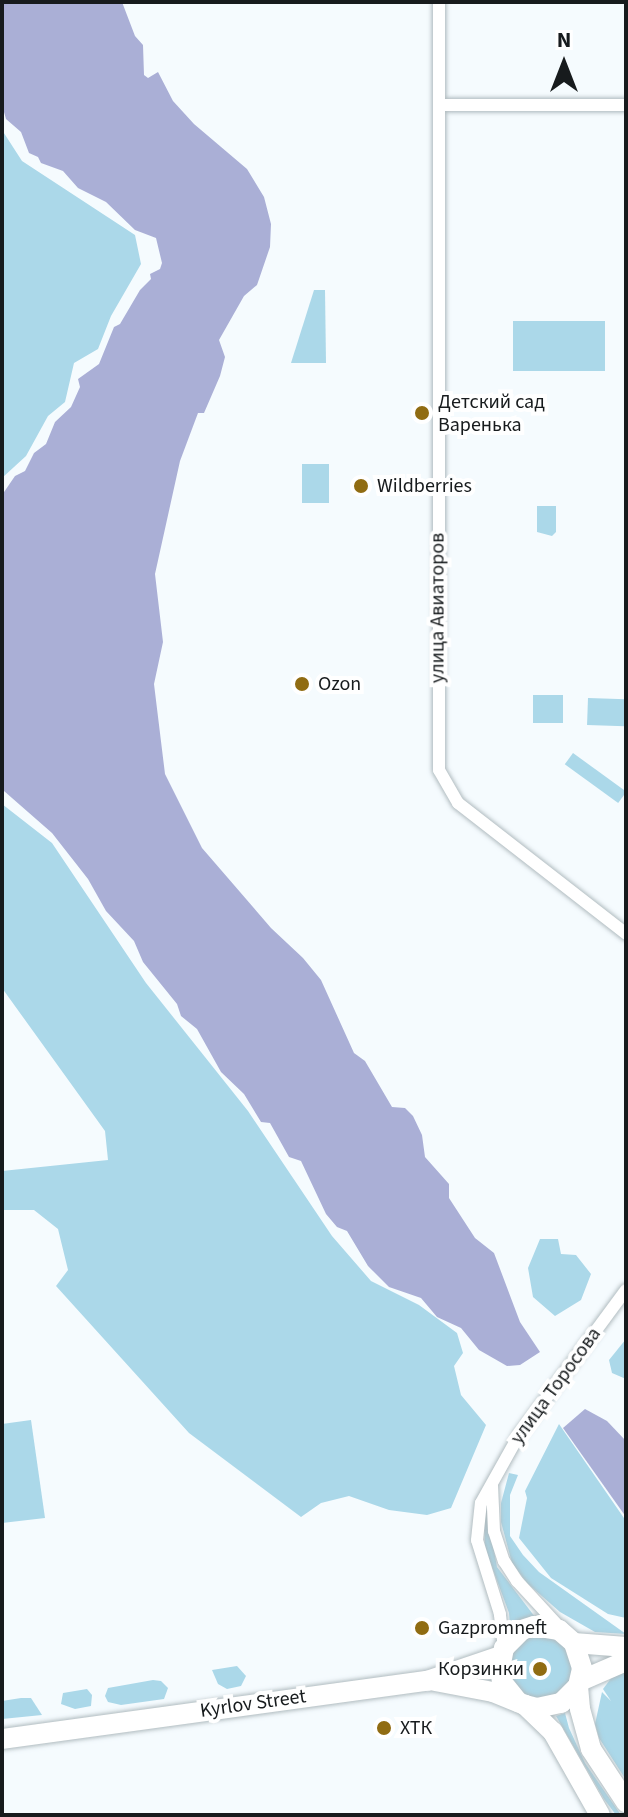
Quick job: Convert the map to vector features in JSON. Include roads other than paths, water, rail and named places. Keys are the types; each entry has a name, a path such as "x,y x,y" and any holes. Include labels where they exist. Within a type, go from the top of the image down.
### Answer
{"main road":[{"path":"600,1815 553,1732 502,1682 502,1652 512,1638 534,1626 559,1630 572,1640 626,1647"},
{"path":"572,1640 582,1668 580,1709 591,1749 626,1802"},
{"name":"Kyrlov Street","path":"2,1739 427,1681 502,1652"},
{"path":"427,1681 459,1684 522,1703 549,1707 571,1696 579,1683 626,1661"}],"street":[{"name":"улица Авиаторов","path":"439,2 439,770 458,803 626,934"},
{"path":"439,105 626,105"},
{"name":"улица Торосова","path":"502,1652 500,1614 477,1540 477,1516 514,1442 626,1290"},
{"path":"492,1485 494,1531 504,1561 535,1602 572,1640"}],"place":[{"name":"Детский сад Варенька","path":"422,413"},
{"name":"Wildberries","path":"361,486"},
{"name":"Ozon","path":"302,684"},
{"name":"Gazpromneft","path":"422,1628"},
{"name":"Корзинки","path":"540,1669"},
{"name":"ХТК","path":"384,1728"}]}
